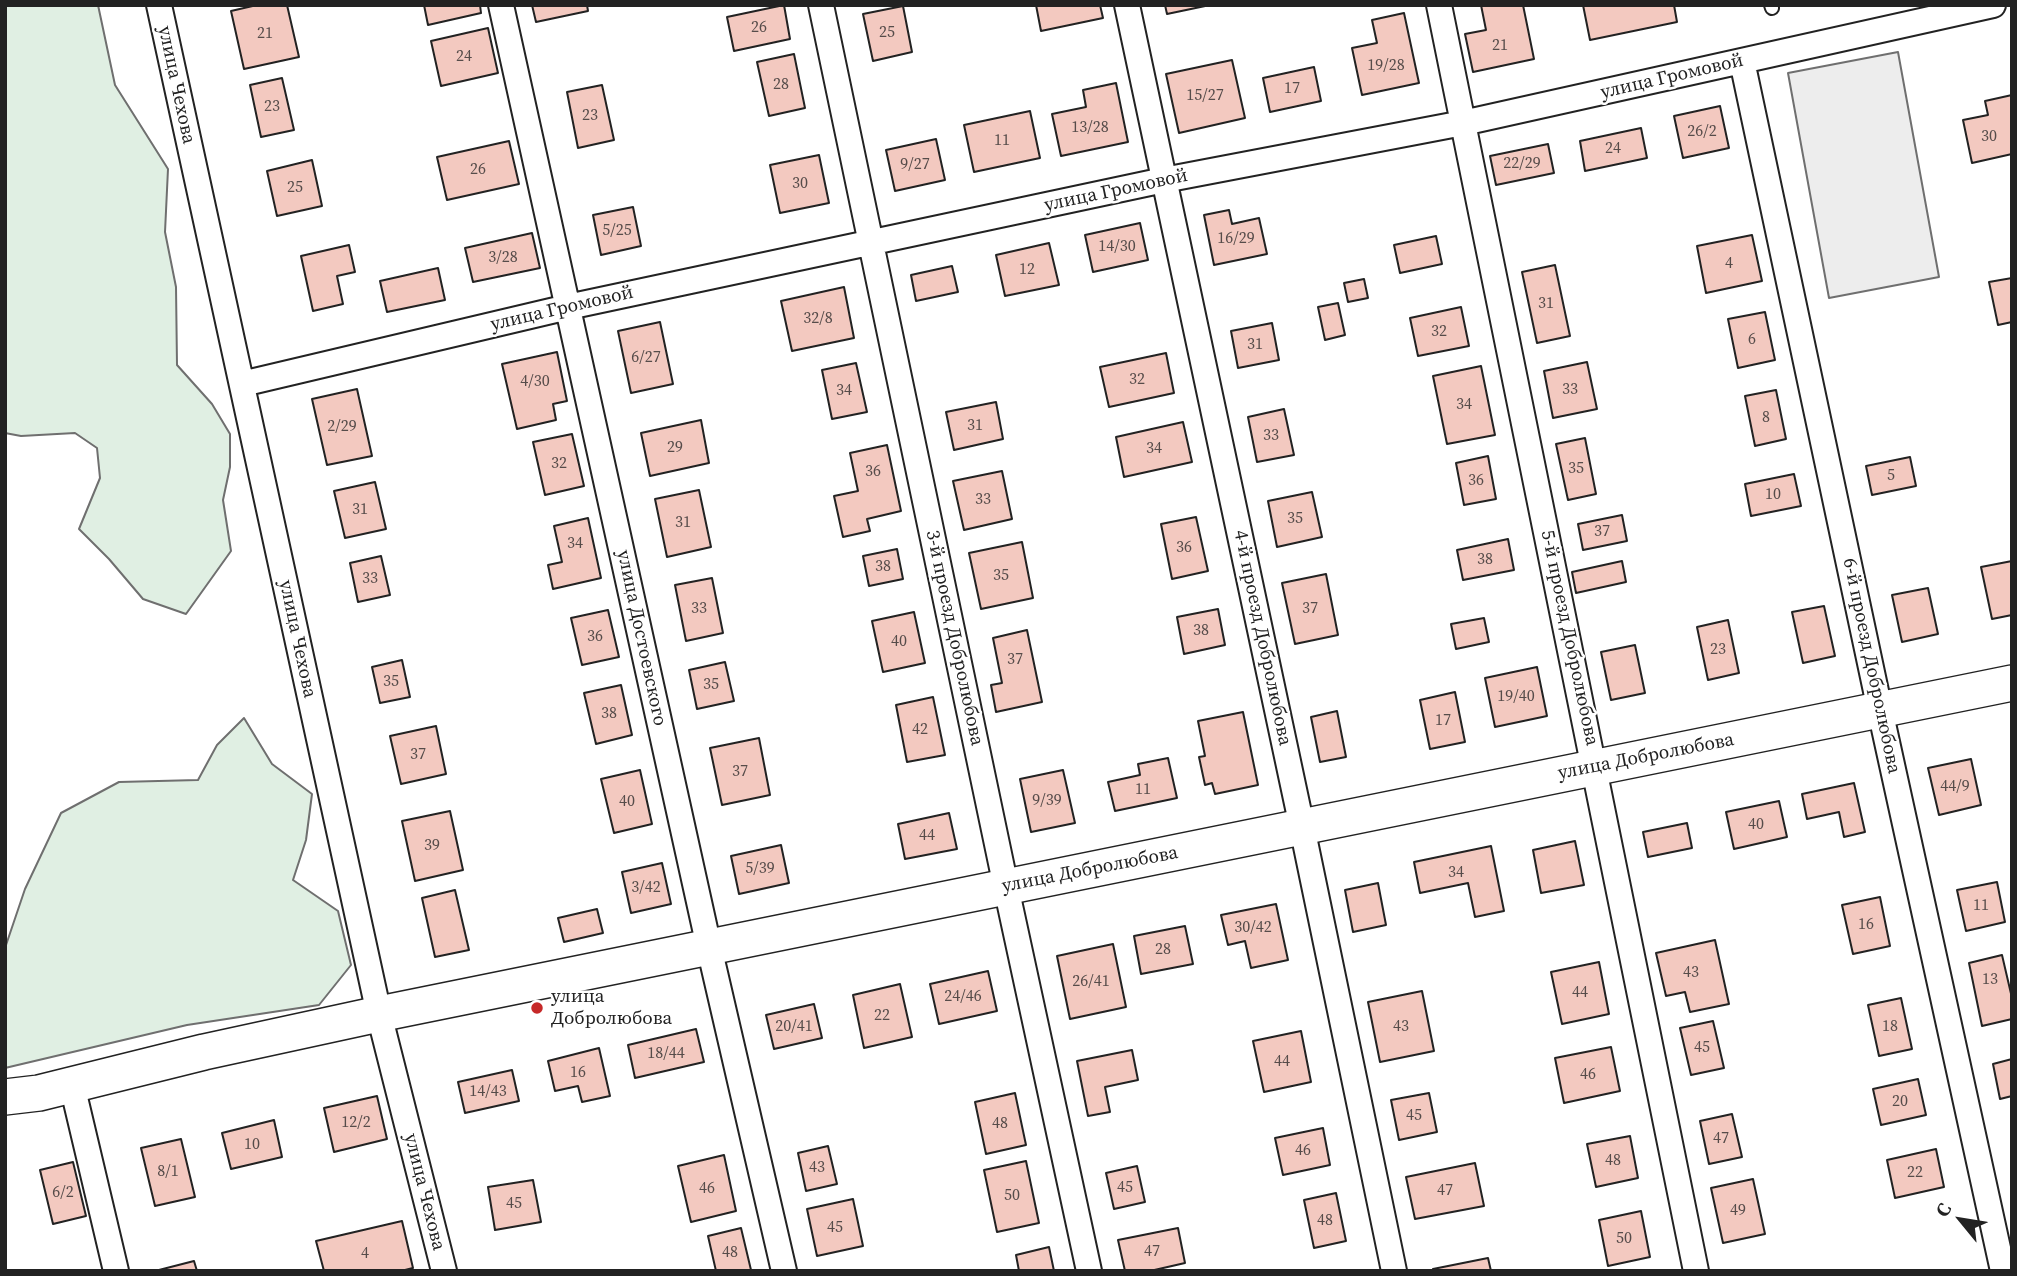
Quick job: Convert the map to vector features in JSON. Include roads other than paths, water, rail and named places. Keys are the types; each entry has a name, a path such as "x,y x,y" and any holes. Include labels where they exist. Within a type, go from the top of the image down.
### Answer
{"street":[{"name":"улица Чехова","path":"159,5 379,1014 444,1271"},
{"name":"улица Достоевского","path":"501,5 783,1271"},
{"name":"3-й проезд Добролюбова","path":"821,5 1089,1271"},
{"name":"4-й проезд Добролюбова","path":"1127,5 1394,1271"},
{"name":"5-й проезд Добролюбова","path":"1439,5 1696,1271"},
{"name":"улица Громовой","path":"242,384 568,307 1164,180 1463,123 1993,5"},
{"name":"6-й проезд Добролюбова","path":"1742,61 2003,1271"},
{"name":"улица Добролюбова","path":"5,1097 72,1085 205,1052 379,1014 2012,683"},
{"path":"72,1085 116,1271"}],"place":[{"name":"улица Добролюбова","path":"537,1008"}]}
